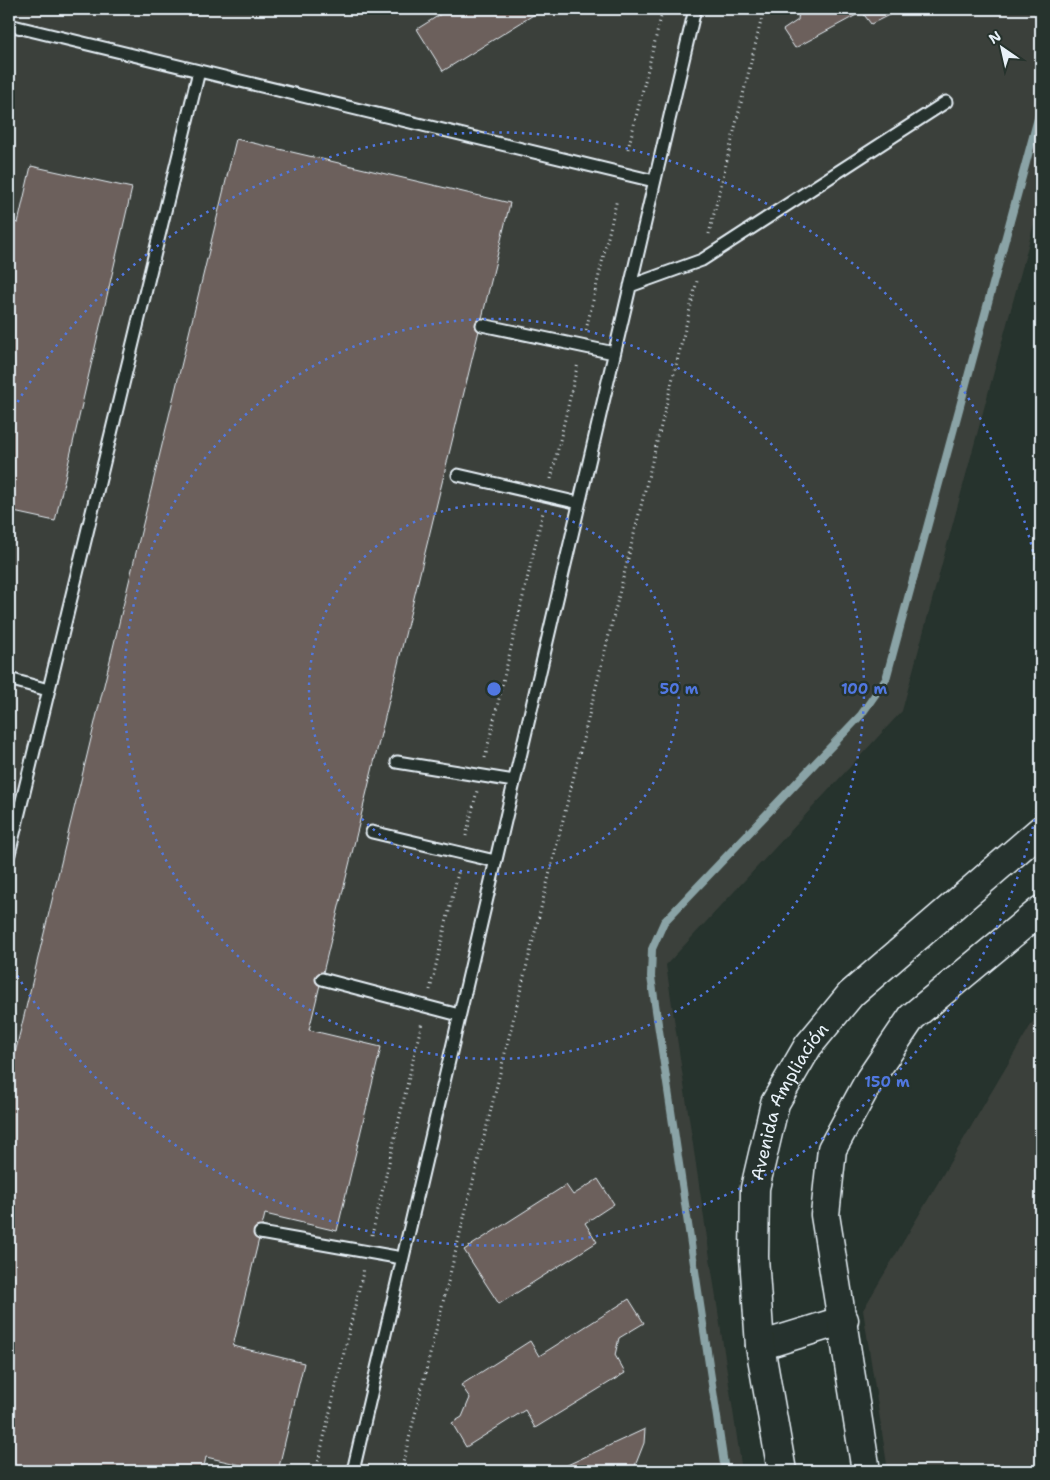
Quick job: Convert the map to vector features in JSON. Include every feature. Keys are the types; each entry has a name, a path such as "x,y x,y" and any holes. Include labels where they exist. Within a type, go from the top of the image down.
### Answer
{"street":[{"name":"Avenida Ampliación","path":"782,1471 760,1346 754,1256 755,1188 775,1103 808,1046 851,994 1041,830"},
{"path":"866,1471 844,1320 825,1215 832,1149 870,1079 912,1017 1041,910"},
{"path":"760,1346 844,1320"}],"lane":[{"path":"352,1471 694,9"},
{"path":"9,25 654,181"},
{"path":"9,854 199,71"},
{"path":"630,286 702,260 946,102"},
{"path":"482,325 614,353"},
{"path":"458,475 579,503"},
{"path":"9,679 48,690"},
{"path":"397,762 514,781"},
{"path":"372,832 495,862"},
{"path":"322,979 459,1015"},
{"path":"260,1233 402,1258"}],"path":[{"path":"628,149 663,9"},
{"path":"401,1471 764,9"}],"shaded area":[{"path":"9,9 1041,9 1041,198 902,711 666,965 742,1471 9,1471"},
{"path":"1041,1008 1041,1471 888,1471 863,1310"}],"building":[{"path":"449,9 543,9 443,71 417,29"},
{"path":"799,9 901,9 871,24 862,12 795,48 783,30 798,20"},
{"path":"236,139 510,203 309,1030 381,1047 337,1231 265,1214 233,1346 304,1363 278,1471 267,1471 206,1457 203,1471 9,1471 9,1078"},
{"path":"31,166 132,188 55,521 9,511 9,221 18,223"},
{"path":"598,1179 614,1204 585,1223 597,1242 499,1304 464,1250 566,1185 573,1195"},
{"path":"629,1299 644,1323 619,1338 615,1355 625,1373 535,1428 525,1410 466,1447 452,1423 462,1417 470,1398 461,1385 530,1341 539,1356"},
{"path":"645,1429 644,1443 633,1471 563,1471 563,1467"}],"waterway":[{"path":"725,1471 651,977 652,949 664,922 861,715 886,679 1041,107"}]}
